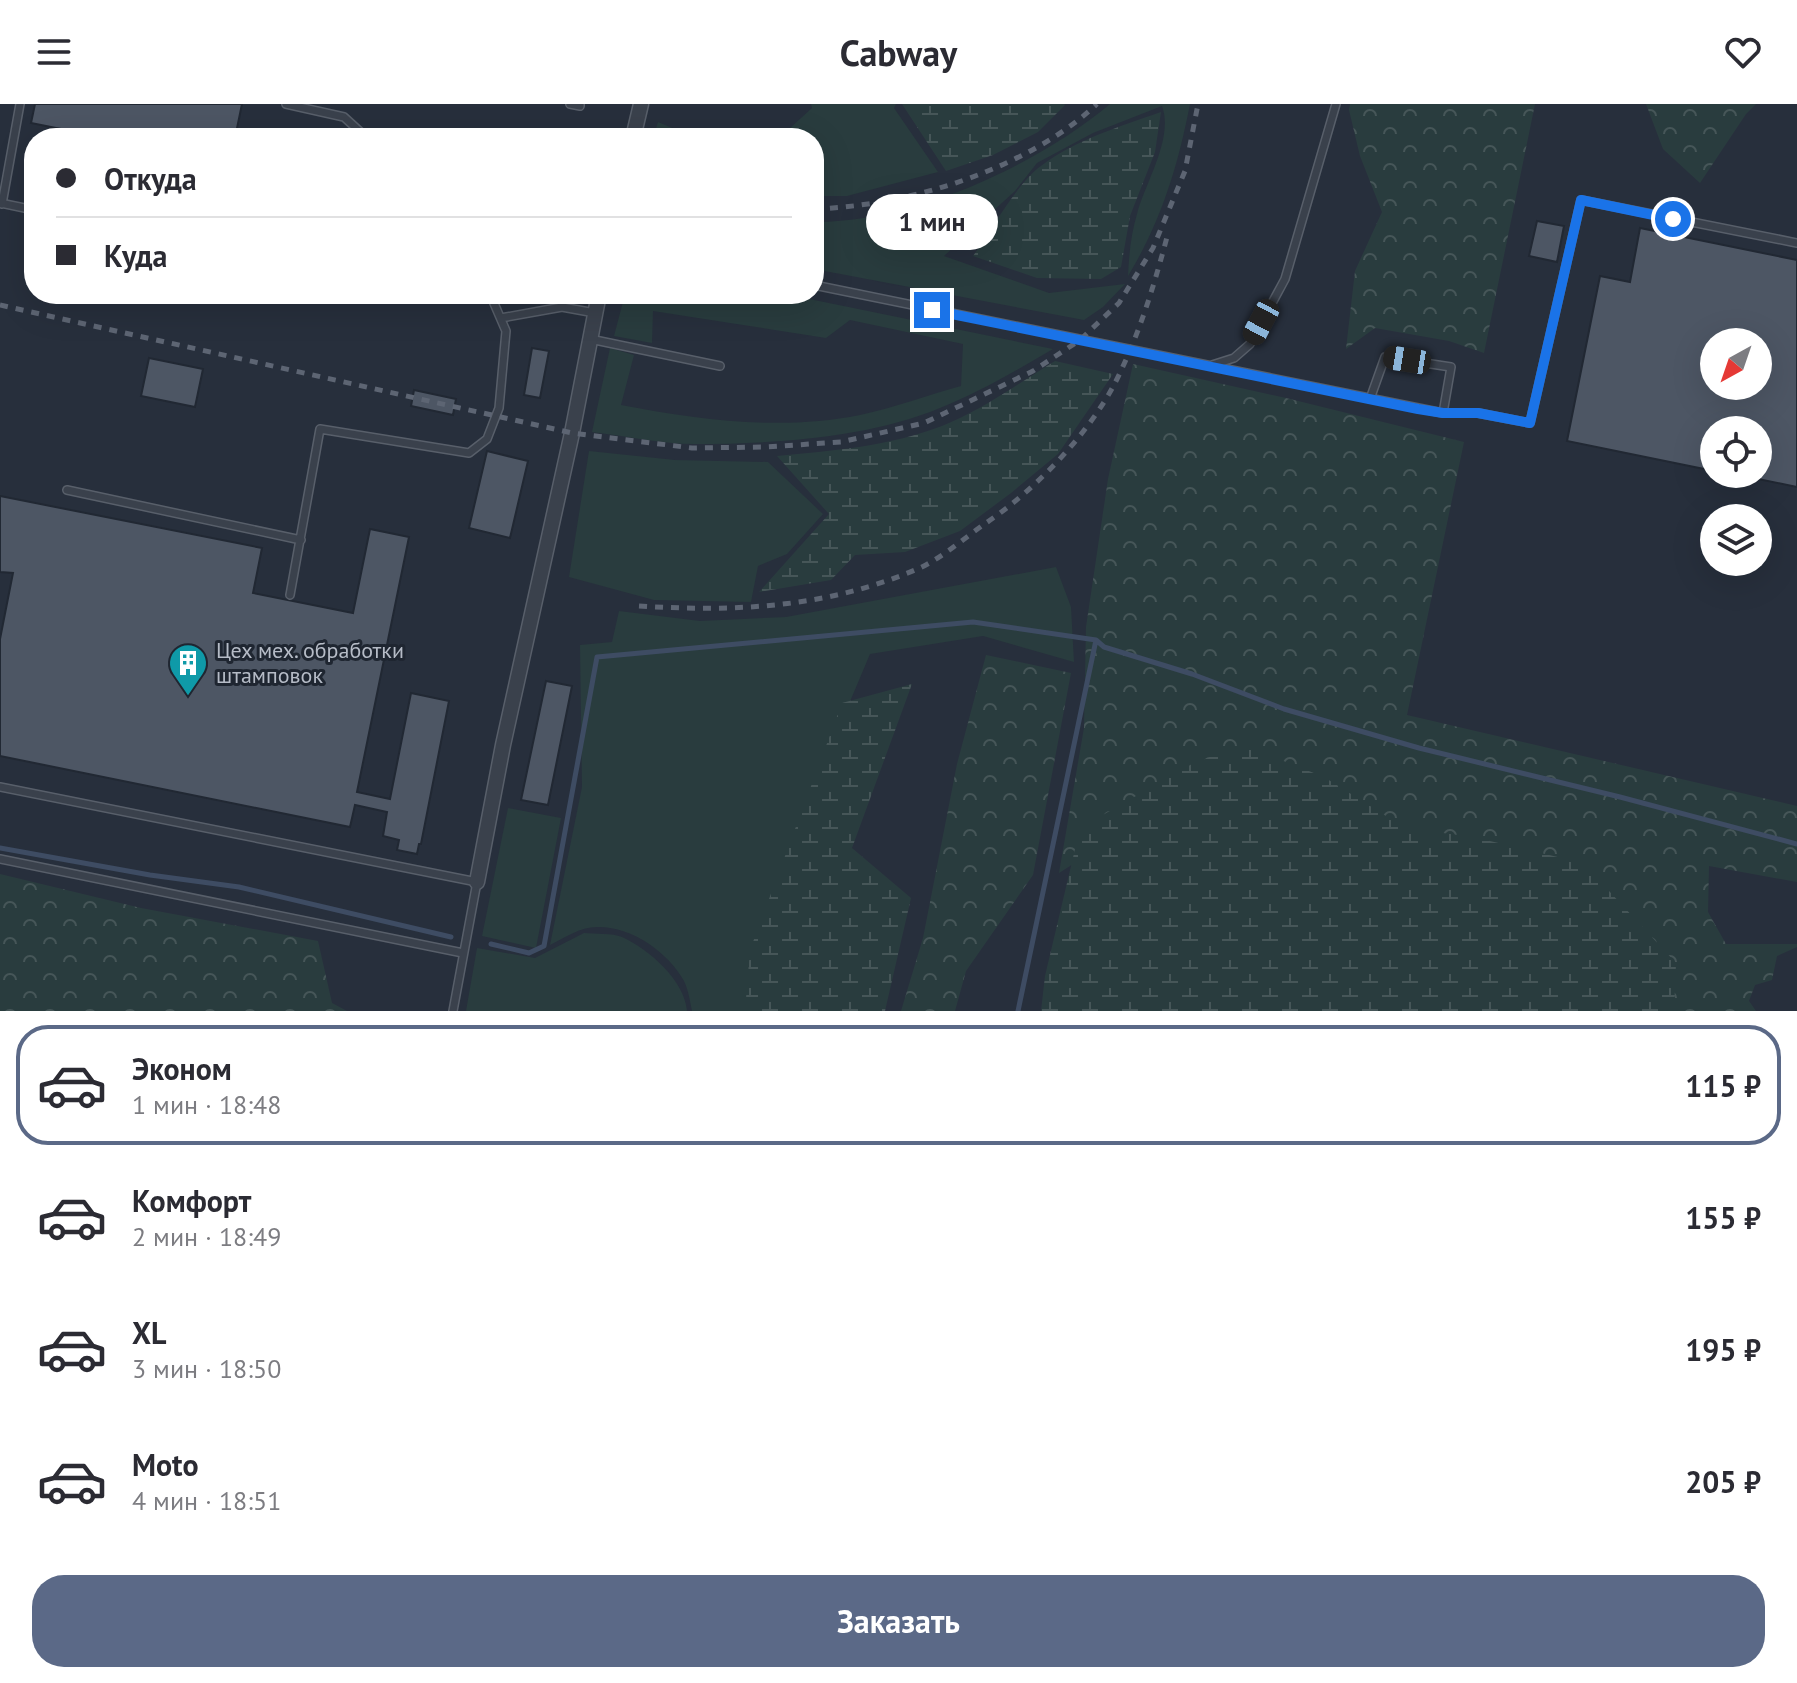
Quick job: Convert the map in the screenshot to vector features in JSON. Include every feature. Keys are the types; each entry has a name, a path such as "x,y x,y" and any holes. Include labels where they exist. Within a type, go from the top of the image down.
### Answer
{"street":[{"path":"635,128 641,104"},
{"path":"477,882 597,304"}],"lane":[{"path":"20,104 1,204 24,208"},
{"path":"286,104 344,117 356,128"},
{"path":"570,104 580,104"},
{"path":"1210,366 1234,358 1250,344 1285,279 1336,104"},
{"path":"824,287 1370,399 1443,413 1478,413 1530,423 1581,200 1797,243"},
{"path":"290,595 320,429 469,453 487,439 499,408 506,331 495,304"},
{"path":"501,318 562,307 595,313"},
{"path":"590,339 720,366"},
{"path":"1370,399 1385,357 1451,367 1443,413"},
{"path":"67,490 301,540"},
{"path":"0,787 477,882 453,1011"},
{"path":"0,859 463,953"}],"green space":[{"path":"811,104 896,104 894,108 938,172 847,196 824,196 824,128 790,128 812,108"},
{"path":"902,104 1065,105 1038,132 993,155 946,171"},
{"path":"1110,104 1190,104 1167,193 1150,235 1128,276 1135,222 1164,132 1162,106 1093,133 1037,163 1015,191 944,256 1049,293 1125,284 1103,307 1084,320 824,271 824,221 891,213 971,187 1010,169 1080,127"},
{"path":"1350,104 1535,104 1484,353 1449,341 1375,328 1346,349 1355,271 1382,212 1360,156"},
{"path":"1646,104 1756,104 1700,183 1663,149"},
{"path":"1161,112 1155,152 1130,216 1121,267 1101,279 1037,278 973,256 1014,195 1041,166 1083,141"},
{"path":"658,122 672,128 656,128"},
{"path":"824,302 1053,349 955,402 882,426 788,441 695,444 592,432 610,348 634,355 621,405 711,419 770,423 860,415 961,386 963,344 850,320 826,338 653,311 652,343 614,336 622,304"},
{"path":"1055,361 1113,374 1058,454 1011,493 960,531 905,552 855,555 831,580 759,592 829,514 777,456 861,447 922,433 971,412"},
{"path":"1133,364 1464,442 1407,715 1797,806 1797,882 1709,866 1708,912 1726,944 1797,944 1797,947 1777,956 1772,980 1755,985 1749,1001 1756,1011 1112,1011 1120,834 1059,873 1084,728 1086,627 1108,479"},
{"path":"589,451 675,460 768,462 823,514 787,554 758,566 751,602 654,600 569,577"},
{"path":"1056,567 1071,607 1074,662 983,636 870,654 817,780 760,1011 692,1011 688,991 677,970 647,943 623,931 591,927 550,945 582,787 580,645 612,642 619,611 700,621 786,617"},
{"path":"986,655 1071,673 1033,875 966,971 955,1011 901,1011 923,938 957,764"},
{"path":"912,684 852,848 911,898 885,1011 745,1011 750,950 842,703"},
{"path":"1243,745 1324,777 1405,828 1473,837 1583,863 1676,963 1674,1011 1041,1011 1045,976 1080,828 1192,764"},
{"path":"508,808 561,818 536,948 482,936"},
{"path":"0,874 141,908 318,941 332,1003 347,1011 0,1011"},
{"path":"584,933 618,936 643,949 673,978 680,988 687,1011 466,1011 477,948 535,958"}],"building":[{"path":"35,104 242,104 237,128 56,128 31,123"},
{"path":"1537,221 1564,226 1557,262 1529,256"},
{"path":"1640,228 1797,260 1797,487 1772,482 1772,416 1700,416 1700,468 1567,441 1600,276 1630,282"},
{"path":"532,348 549,351 540,398 524,395"},
{"path":"149,358 203,369 195,407 141,396"},
{"path":"414,390 456,399 453,415 411,406"},
{"path":"487,451 528,461 510,538 469,528"},
{"name":"Цех мех. обработки штамповок","path":"0,496 262,548 253,593 353,613 370,529 409,537 357,792 390,799 411,693 449,701 417,854 397,850 399,840 383,836 387,812 355,805 350,827 0,756 0,639 13,573 0,572"},
{"path":"546,681 572,686 548,805 521,800"}],"waterway":[{"path":"491,944 529,953 544,946 597,657 973,622 1096,640 1104,647 1192,674 1284,709 1419,748 1797,844"},
{"path":"1018,1011 1096,640"},
{"path":"0,848 150,875 239,887 451,937"}],"railway":[{"path":"824,208 888,200 965,180 1037,147 1097,104"},
{"path":"0,305 572,433 692,448 841,442 924,423 1033,371 1080,340 1119,303 1153,248 1185,171 1198,104"},
{"path":"639,606 745,607 813,600 881,583 943,555 1005,510 1042,478 1091,421 1116,381 1132,346 1167,237"}],"place":[{"name":"Цех мех. обработки штамповок","path":"188,697"}],"route":[{"path":"932,310 1418,409 1478,413 1530,423 1581,200 1673,219"}]}
